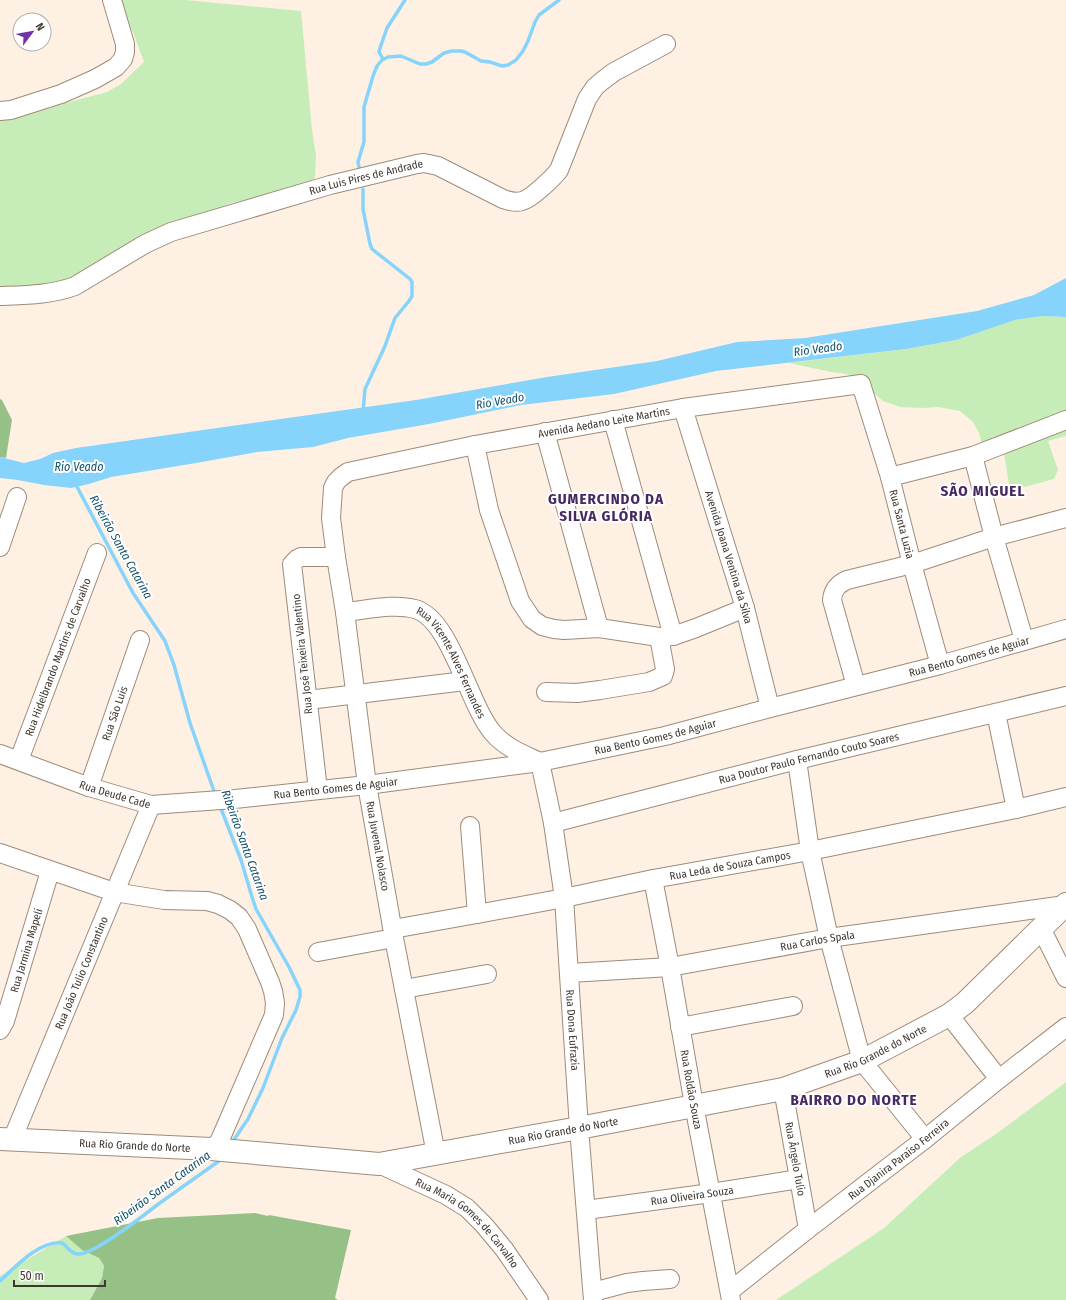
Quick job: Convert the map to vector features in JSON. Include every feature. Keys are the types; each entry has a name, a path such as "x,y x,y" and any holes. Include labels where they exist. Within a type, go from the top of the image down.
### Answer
{"main road":[{"name":"Rua Rio Grande do Norte","path":"6,1140 211,1149 379,1164 783,1089 862,1061 949,1015 965,1003 1066,905"}],"street":[{"path":"0,111 12,110 62,94 95,79 116,67 123,59 125,44 112,0"},
{"name":"Rua Luis Pires de Andrade","path":"0,296 63,291 75,286 145,244 171,232 330,185 417,164 424,163 438,166 503,199 513,202 522,201 529,197 559,170 587,99 594,87 614,72 666,44"},
{"name":"Avenida Aedano Leite Martins","path":"348,472 475,445 613,420 683,408 861,384"},
{"name":"Rua Santa Luzia","path":"861,384 890,477 940,665"},
{"name":"Avenida Joana Ventina da Silva","path":"683,408 745,608 770,708"},
{"path":"546,692 577,693 649,682 663,676 665,669 666,636 613,420"},
{"path":"890,477 973,456 1066,420"},
{"path":"545,432 599,628"},
{"path":"475,445 489,510 520,600 532,619 542,626 564,630 599,628 666,636 696,628 745,608"},
{"path":"973,456 994,537 1024,640"},
{"name":"Rua Juvenal Nolasco","path":"348,472 341,476 333,488 331,518 336,557 345,612 367,784 404,989 436,1154"},
{"path":"0,548 17,497"},
{"path":"856,686 832,600 832,594 839,584 847,580 912,564 994,537 1066,518"},
{"name":"Rua Hidelbrando Martins de Carvalho","path":"19,760 97,553"},
{"name":"Rua José Teixeira Valentino","path":"318,790 292,564 297,558 301,557 336,557"},
{"name":"Rua Vicente Alves Fernandes","path":"345,612 396,607 405,607 422,612 436,624 442,632 449,644 465,681 493,733 508,746 540,762"},
{"name":"Rua Bento Gomes de Aguiar","path":"235,799 540,762 665,736 940,665 1066,629"},
{"name":"Rua São Luis","path":"89,787 140,640"},
{"path":"308,700 465,681"},
{"name":"Rua Doutor Paulo Fernando Couto Soares","path":"553,823 797,760 1066,696"},
{"path":"996,713 1016,809"},
{"name":"Rua Deude Cade","path":"0,754 89,787 151,805 235,799"},
{"path":"797,760 810,851 829,938 862,1061 926,1139"},
{"name":"Rua Dona Eufrazia","path":"540,762 553,823 564,898 579,1128 593,1296"},
{"name":"Rua Leda de Souza Campos","path":"318,952 477,914 564,898 653,879 810,851 1016,809 1066,797"},
{"name":"Rua João Tulio Constantino","path":"6,1140 151,805"},
{"path":"470,826 477,914"},
{"path":"0,853 114,892 164,900 207,901 218,904 230,910 239,917 270,982 275,1003 274,1015 219,1142 211,1149"},
{"name":"Rua Jarmina Mapeli","path":"0,1030 5,1021 50,871"},
{"name":"Rua Roldão Souza","path":"653,879 694,1105 731,1295"},
{"name":"Rua Carlos Spala","path":"570,973 670,967 829,938 1066,905"},
{"path":"1041,928 1066,978"},
{"path":"404,989 487,974"},
{"path":"680,1028 793,1006"},
{"path":"949,1015 999,1079"},
{"name":"Rua Djanira Paraíso Ferreira","path":"731,1295 808,1229 926,1139 999,1079 1066,1027"},
{"name":"Rua Ângelo Tulio","path":"783,1089 808,1229"},
{"name":"Rua Maria Gomes de Carvalho","path":"379,1164 446,1194 468,1208 504,1249 539,1300"},
{"name":"Rua Oliveira Souza","path":"586,1210 799,1179"},
{"path":"593,1296 627,1283 643,1280 670,1279"}],"green space":[{"path":"116,0 185,0 301,11 312,130 316,156 315,177 307,190 231,203 217,209 92,283 0,293 0,119 37,107 58,105 107,92 121,84 144,62 133,32"},
{"path":"1043,316 1066,317 1066,436 1048,441 1058,470 1054,479 1010,491 1002,440 982,445 979,433 973,422 960,411 938,407 900,407 883,401 861,382 847,374 789,363 906,349 956,340 1014,320"},
{"path":"0,399 2,400 12,420 6,458 0,457"},
{"path":"1066,1082 1066,1300 776,1300 884,1228 961,1157 996,1134"},
{"path":"255,1213 351,1230 335,1298 338,1300 90,1300 102,1278 104,1266 99,1258 82,1250 66,1236 158,1218"},
{"path":"66,1236 82,1250 99,1258 104,1266 102,1278 90,1300 0,1300 0,1276"}],"water":[{"name":"Rio Veado","path":"1066,278 1066,317 1043,316 1015,320 956,340 906,349 716,371 614,394 521,405 429,424 348,438 313,447 257,452 111,477 71,488 0,478 0,457 24,463 40,459 53,453 76,448 416,400 547,377 657,361 737,342 805,338 977,311 1034,295"}],"waterway":[{"path":"383,59 379,52 387,28 405,0"},
{"path":"360,172 358,162 364,142 364,107 373,76 377,66 382,60 388,57 401,56 420,64 426,64 432,62 444,53 461,51 481,61 502,66 508,65 516,60 523,51 539,15 559,0"},
{"path":"363,189 363,209 372,249 410,279 412,282 412,296 395,318 385,346 365,389 363,412"},
{"name":"Ribeirão Santa Catarina","path":"75,483 133,593 165,641 174,665 190,723 215,794"},
{"name":"Ribeirão Santa Catarina","path":"220,806 241,860 256,909 289,967 300,990 300,997 296,1010 282,1038 263,1088 248,1119 231,1144"},
{"name":"Ribeirão Santa Catarina","path":"0,1281 20,1262 45,1246 54,1243 62,1243 72,1252 77,1254 94,1249 129,1226 219,1161 221,1157"}],"district":[{"name":"SÃO MIGUEL","path":"983,491"},
{"name":"GUMERCINDO DA SILVA GLÓRIA","path":"606,508"},
{"name":"BAIRRO DO NORTE","path":"854,1100"}]}
